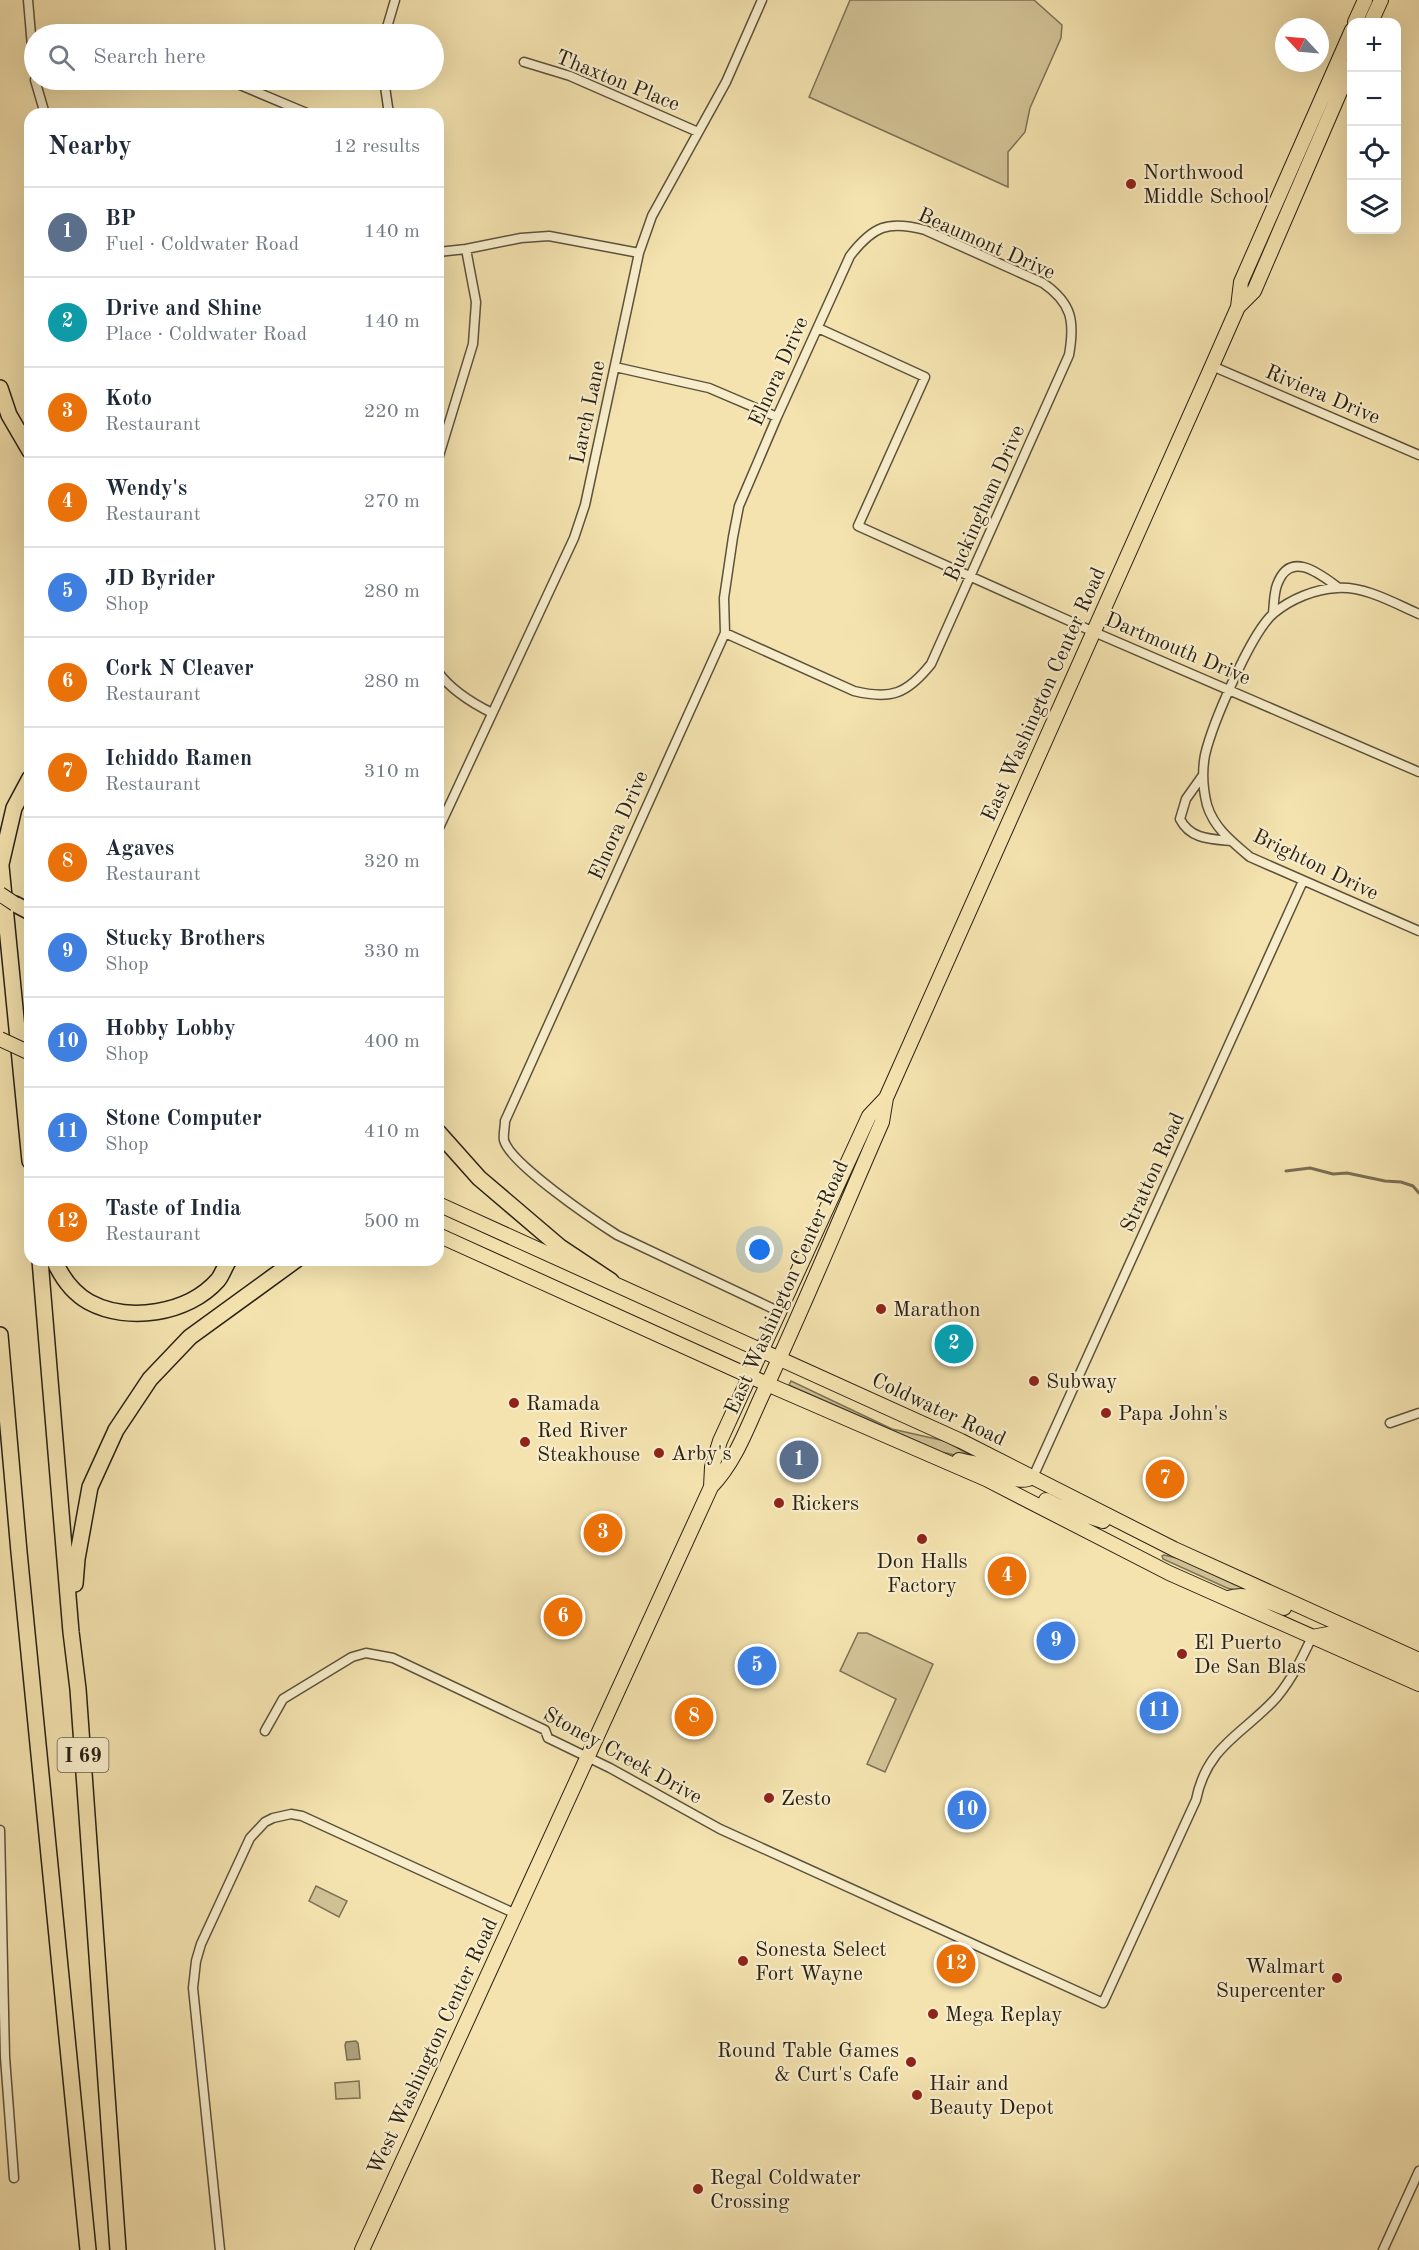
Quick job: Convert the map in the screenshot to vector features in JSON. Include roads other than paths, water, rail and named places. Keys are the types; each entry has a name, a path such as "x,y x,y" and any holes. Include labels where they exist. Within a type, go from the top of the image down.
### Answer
{"highway":[{"path":"0,388 9,415 24,441"},
{"path":"1,864 14,808 24,789"},
{"path":"0,856 24,1100"},
{"path":"15,904 24,910"},
{"path":"444,1139 479,1178 560,1247 611,1281"},
{"name":"I 69","path":"40,1266 71,1632 78,1689 118,2250"},
{"path":"57,1266 61,1276 88,1302 117,1312 159,1312 193,1300 218,1280 226,1266"},
{"path":"71,1632 77,1559 90,1487 116,1430 150,1379 190,1338 288,1266"},
{"name":"I 69","path":"0,1335 19,1552 88,2250"}],"main road":[{"path":"1357,18 1365,0"},
{"path":"1373,18 1381,0"},
{"name":"East Washington Center Road","path":"541,1859 711,1487 724,1473 738,1449 780,1358 882,1122 886,1098 1238,307 1241,282 1347,41"},
{"name":"East Washington Center Road","path":"1238,307 1254,291 1349,72"},
{"path":"0,894 15,904"},
{"path":"0,1039 24,1050"},
{"name":"East Washington Center Road","path":"711,1487 712,1467 720,1442 869,1116 886,1098"},
{"name":"Coldwater Road","path":"444,1207 961,1441 1174,1549 1419,1661"},
{"name":"Coldwater Road","path":"444,1238 767,1384 986,1479 1169,1573 1419,1684"},
{"path":"941,1459 952,1459 991,1468 1013,1479 1027,1480 1033,1477"},
{"path":"1023,1498 1036,1496 1060,1507 1105,1521 1114,1519"},
{"path":"1226,1599 1236,1595 1274,1603 1304,1616 1323,1616"},
{"path":"1312,1637 1336,1635 1384,1655 1419,1661"},
{"path":"1393,1672 1400,1667 1419,1672"},
{"name":"West Washington Center Road","path":"362,2250 541,1859"}],"street":[{"path":"28,0 30,24"},
{"path":"388,24 395,0"},
{"name":"Larch Lane","path":"444,817 574,538 585,505 639,253 652,216 726,82 762,0"},
{"name":"Thaxton Place","path":"524,62 570,76 698,132"},
{"path":"38,90 43,108"},
{"path":"252,90 295,108"},
{"path":"385,90 388,108"},
{"name":"Beaumont Drive","path":"883,227 905,225 925,230 1043,283 1058,294 1069,310"},
{"name":"Elnora Drive","path":"780,1312 617,1235 519,1163 504,1141 505,1121 725,633 724,598 739,506 850,256 864,238 883,227"},
{"path":"444,251 521,238 549,236 639,253"},
{"path":"444,439 473,344 476,302 466,249"},
{"name":"Buckingham Drive","path":"725,633 854,692 875,696 896,693 917,682 931,664 1069,355 1073,332 1069,310"},
{"name":"Dartmouth Drive","path":"818,328 925,376 858,526 1094,632 1419,772"},
{"name":"Riviera Drive","path":"1212,366 1419,455"},
{"path":"615,367 709,388 777,417"},
{"path":"1273,613 1276,586 1283,573 1293,567 1306,566 1339,588"},
{"path":"1273,613 1293,600 1317,591 1339,588 1381,597 1419,614"},
{"name":"Brighton Drive","path":"1273,613 1248,649 1205,755 1203,775 1211,816 1231,841 1250,857 1419,931"},
{"path":"444,680 475,705 492,713"},
{"name":"Brighton Drive","path":"1203,775 1186,799 1180,819 1188,831 1194,835 1231,841"},
{"name":"Stratton Road","path":"1033,1477 1302,881"},
{"path":"1390,1423 1419,1413"},
{"name":"Stoney Creek Drive","path":"265,1731 283,1699 352,1658 366,1653 393,1658 545,1730 548,1738 587,1756 720,1829 981,1949 1103,2002 1196,1800 1205,1771 1229,1739 1277,1696 1291,1677 1312,1637"},
{"path":"220,2250 193,1988 201,1944 243,1851 256,1830 265,1822 282,1816 302,1816 516,1914"},
{"path":"0,1830 5,2057 14,2178"},
{"path":"1383,2250 1419,2171"}],"waterway":[{"path":"1286,1171 1310,1168 1333,1174 1347,1173 1401,1182 1413,1186 1419,1193"}],"place":[{"name":"Northwood Middle School","path":"1131,184"},
{"name":"Marathon","path":"881,1309"},
{"name":"Drive and Shine","path":"954,1344"},
{"name":"Subway","path":"1034,1381"},
{"name":"Ramada","path":"514,1403"},
{"name":"Papa John's","path":"1106,1413"},
{"name":"Red River Steakhouse","path":"525,1442"},
{"name":"Arby's","path":"659,1453"},
{"name":"BP","path":"799,1460"},
{"name":"Ichiddo Ramen","path":"1165,1479"},
{"name":"Rickers","path":"779,1503"},
{"name":"Koto","path":"603,1533"},
{"name":"Don Halls Factory","path":"922,1539"},
{"name":"Wendy's","path":"1007,1576"},
{"name":"Cork N Cleaver","path":"563,1617"},
{"name":"Stucky Brothers","path":"1056,1641"},
{"name":"El Puerto De San Blas","path":"1182,1654"},
{"name":"JD Byrider","path":"757,1666"},
{"name":"Stone Computer","path":"1159,1711"},
{"name":"Agaves","path":"694,1717"},
{"name":"Zesto","path":"769,1798"},
{"name":"Hobby Lobby","path":"967,1810"},
{"name":"Sonesta Select Fort Wayne","path":"743,1961"},
{"name":"Taste of India","path":"956,1964"},
{"name":"Walmart Supercenter","path":"1337,1978"},
{"name":"Mega Replay","path":"933,2014"},
{"name":"Round Table Games & Curt's Cafe","path":"911,2062"},
{"name":"Hair and Beauty Depot","path":"917,2095"},
{"name":"Regal Coldwater Crossing","path":"698,2189"}]}
